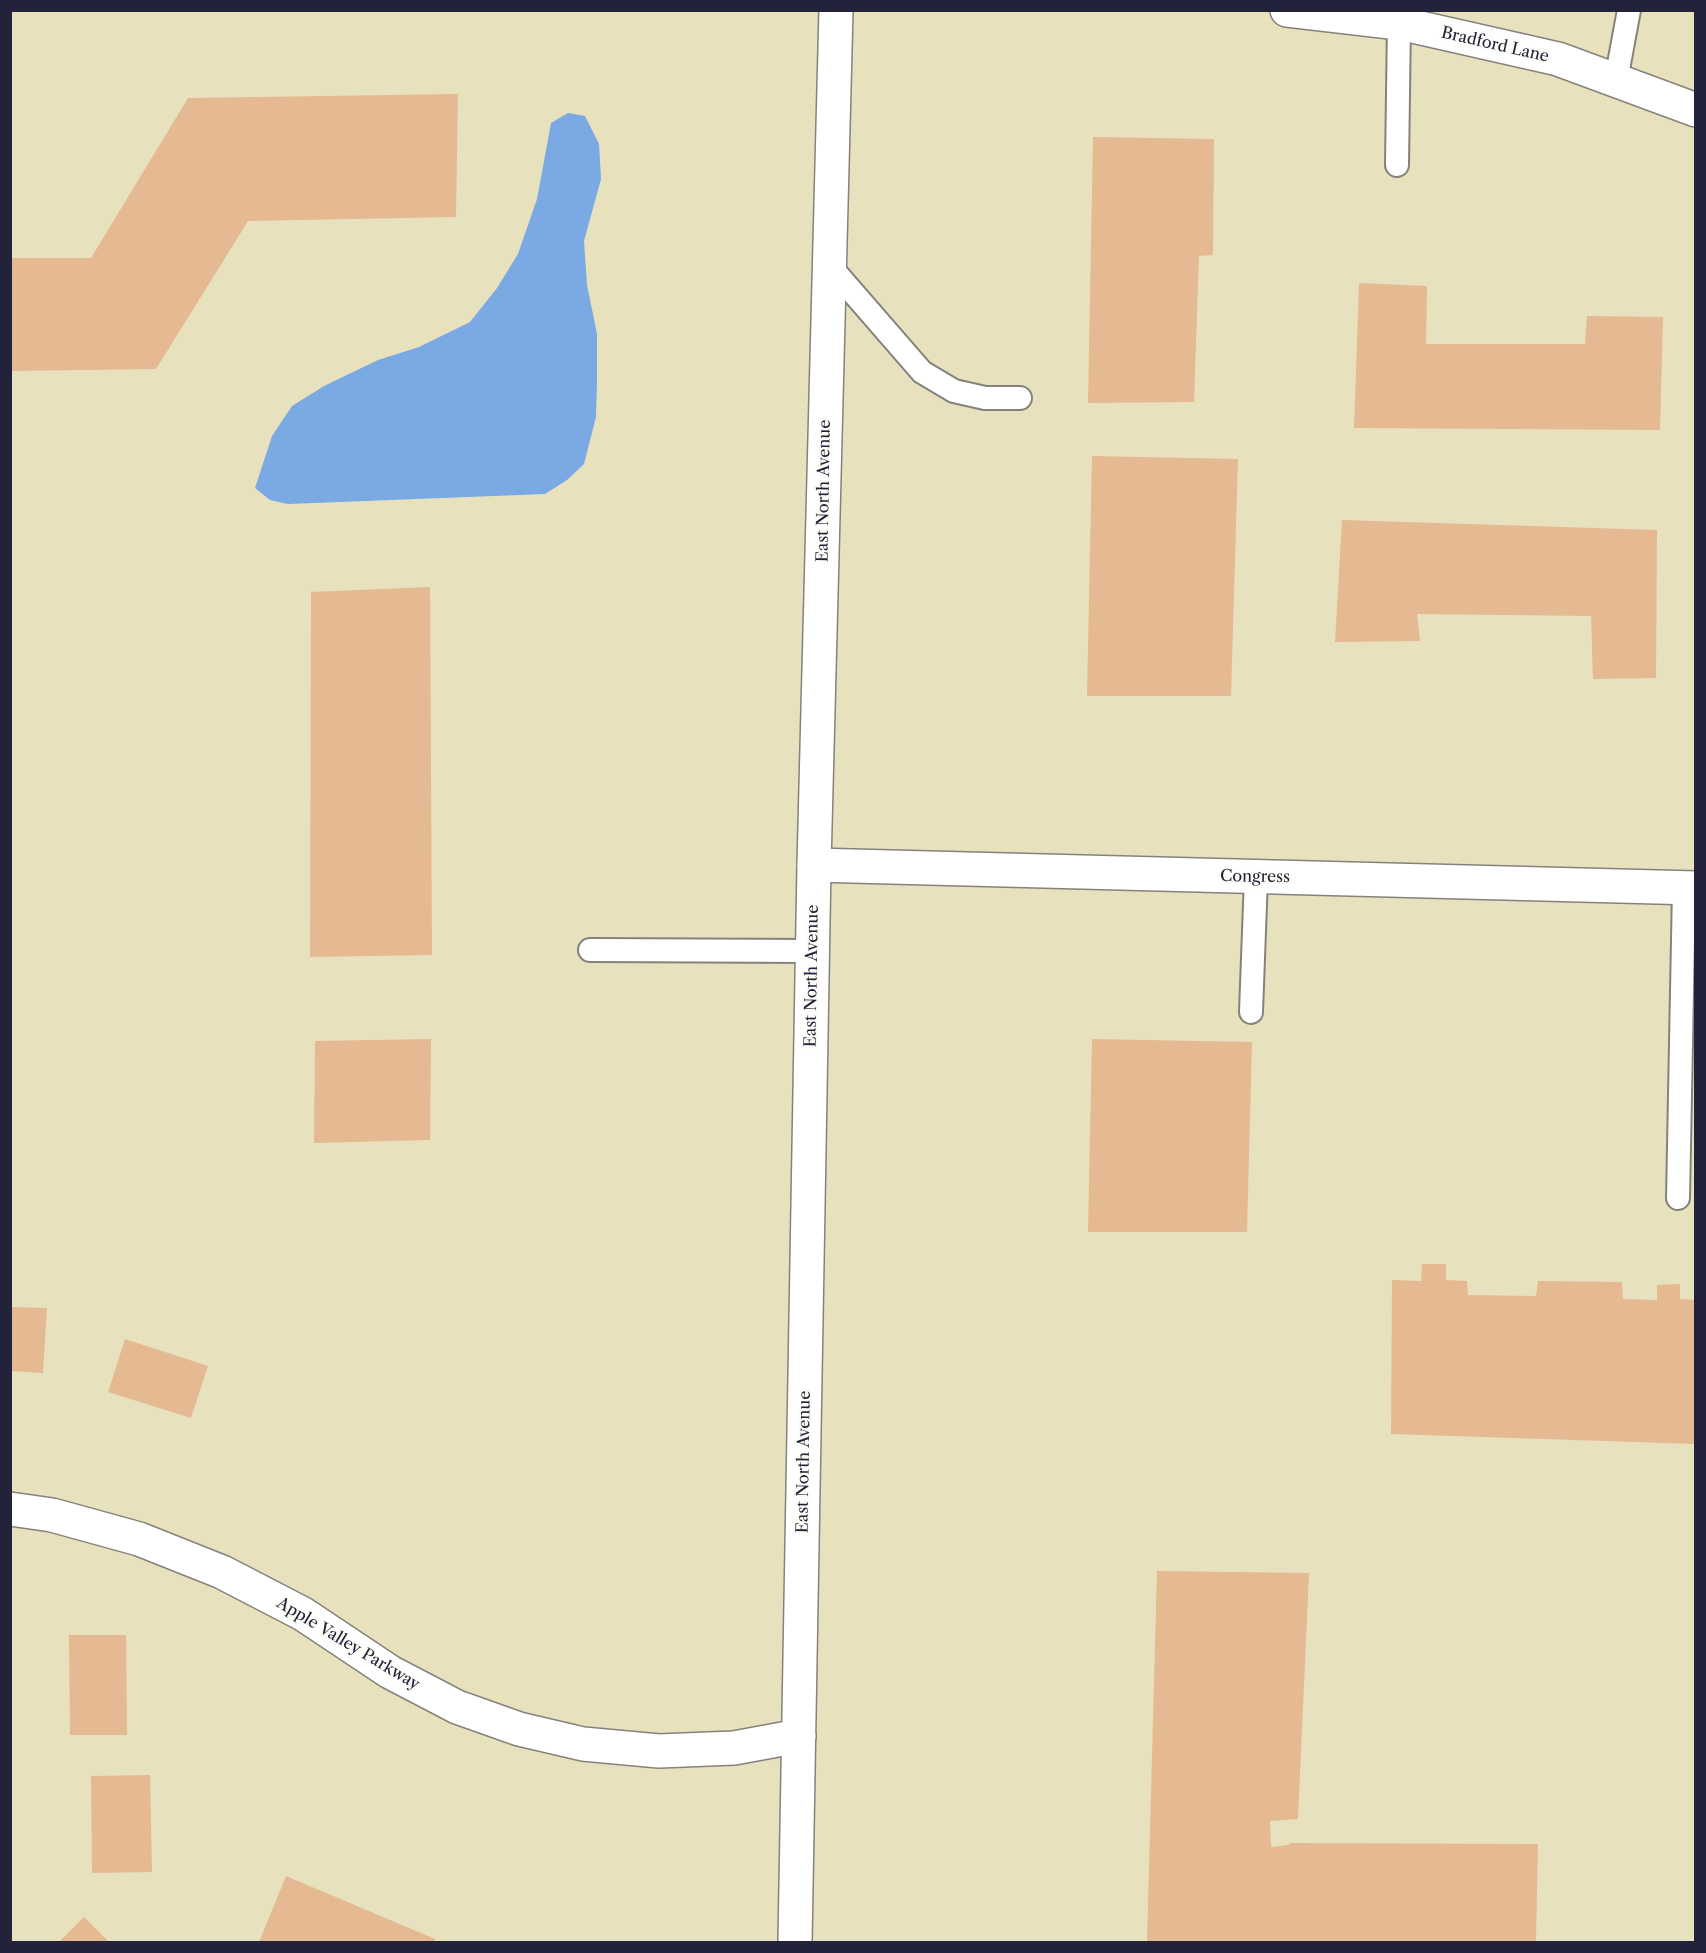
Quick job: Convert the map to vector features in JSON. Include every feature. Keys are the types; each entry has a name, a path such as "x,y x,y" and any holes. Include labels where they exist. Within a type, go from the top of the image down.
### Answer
{"street":[{"name":"East North Avenue","path":"795,1942 814,865 836,10"},
{"name":"Bradford Lane","path":"1287,10 1399,23 1558,59 1695,110"},
{"name":"Congress","path":"814,865 1690,888"},
{"name":"Apple Valley Parkway","path":"10,1509 52,1515 139,1539 222,1572 303,1614 399,1677 457,1707 519,1729 583,1744 659,1751 734,1748 799,1736"}],"lane":[{"path":"1616,80 1629,10"},
{"path":"1397,165 1399,23"},
{"path":"830,266 922,372 954,391 985,398 1020,398"},
{"path":"1251,1012 1256,877"},
{"path":"1678,1198 1688,1023 1690,888"},
{"path":"590,950 813,951"}],"water":[{"path":"568,113 585,116 599,144 601,179 584,241 587,285 597,334 597,383 596,417 584,464 567,480 545,494 288,504 270,500 255,488 272,436 292,406 324,386 378,360 419,347 470,322 497,288 518,254 537,199 551,123"}],"building":[{"path":"458,94 456,217 248,221 156,369 10,371 10,258 91,258 188,98"},
{"path":"1093,137 1214,139 1213,255 1199,256 1194,402 1088,403"},
{"path":"1359,283 1427,286 1426,344 1585,344 1587,316 1663,317 1660,430 1354,428"},
{"path":"1092,456 1238,459 1231,696 1087,696"},
{"path":"1342,520 1657,530 1656,678 1593,679 1591,616 1417,614 1420,641 1335,642"},
{"path":"430,587 432,955 310,957 311,592"},
{"path":"431,1039 430,1140 314,1143 315,1041"},
{"path":"1092,1039 1252,1042 1247,1232 1088,1232"},
{"path":"1422,1264 1446,1264 1446,1280 1467,1281 1468,1295 1536,1296 1538,1281 1622,1282 1623,1299 1657,1300 1657,1285 1680,1284 1680,1299 1696,1300 1696,1444 1391,1434 1392,1280 1421,1281"},
{"path":"10,1307 47,1308 43,1373 10,1371"},
{"path":"125,1339 208,1366 191,1418 108,1392"},
{"path":"1157,1571 1309,1573 1298,1819 1270,1821 1271,1847 1291,1843 1538,1844 1536,1942 1147,1942"},
{"path":"69,1635 126,1635 127,1735 70,1735"},
{"path":"150,1775 152,1872 92,1873 91,1776"},
{"path":"286,1876 435,1939 434,1942 259,1942"},
{"path":"84,1917 109,1942 59,1942"}]}
